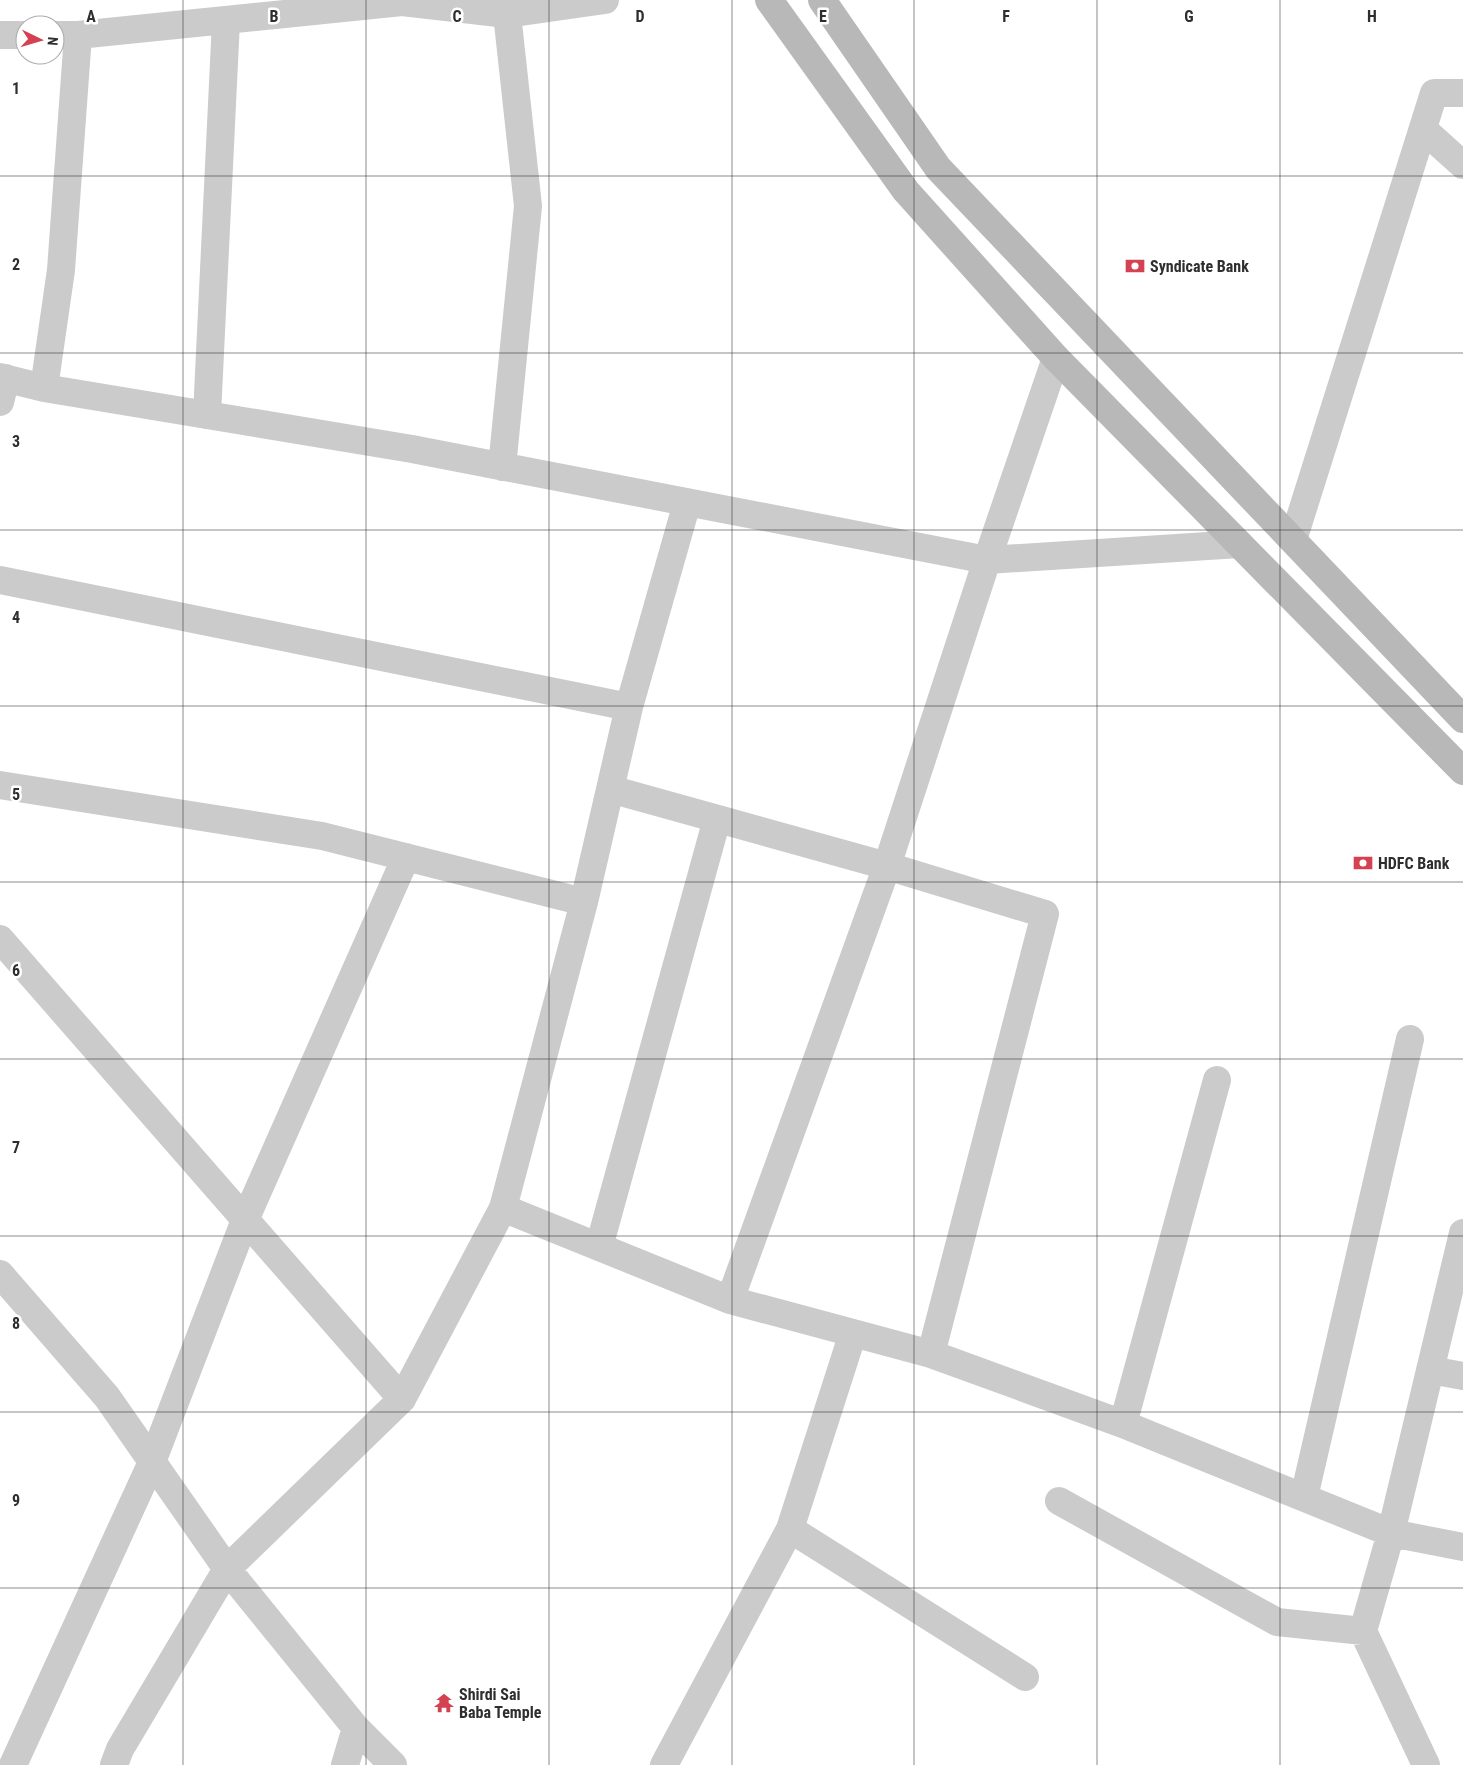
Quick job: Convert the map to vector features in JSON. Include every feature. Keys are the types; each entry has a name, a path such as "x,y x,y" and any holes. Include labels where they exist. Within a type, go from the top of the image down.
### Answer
{"street":[{"path":"44,388 61,270 66,35 402,2 507,14 605,0"},
{"path":"769,0 906,191 1056,358 1463,771"},
{"path":"822,0 938,168 1463,719"},
{"path":"502,467 528,206 507,14"},
{"path":"207,415 226,20"},
{"path":"0,35 15,35"},
{"path":"1293,540 1424,130 1434,93 1463,93"},
{"path":"1424,130 1463,165"},
{"path":"730,1300 887,866 987,560 1056,358"},
{"path":"2,386 44,388 412,449 987,560 1239,544"},
{"path":"114,1765 120,1749 227,1570 402,1399 503,1208 584,902 629,707 687,503"},
{"path":"0,580 629,707"},
{"path":"0,785 322,836 584,902"},
{"path":"610,789 887,866 1045,914 930,1354"},
{"path":"599,1247 717,819"},
{"path":"13,1765 152,1462 245,1220 406,857"},
{"path":"0,939 402,1399"},
{"path":"1304,1497 1410,1039"},
{"path":"1123,1424 1218,1080"},
{"path":"503,1208 730,1300 930,1354 1123,1424 1392,1533 1463,1547"},
{"path":"1426,1765 1363,1631 1392,1533 1463,1233"},
{"path":"0,1274 107,1397 227,1570 356,1728 393,1765"},
{"path":"664,1765 790,1529 853,1333"},
{"path":"1430,1370 1463,1376"},
{"path":"1058,1501 1277,1622 1363,1631"},
{"path":"790,1529 1025,1677"},
{"path":"345,1765 356,1728"}],"place":[{"name":"Syndicate Bank","path":"1135,266"},
{"name":"HDFC Bank","path":"1363,863"},
{"name":"Shirdi Sai Baba Temple","path":"444,1703"}]}
